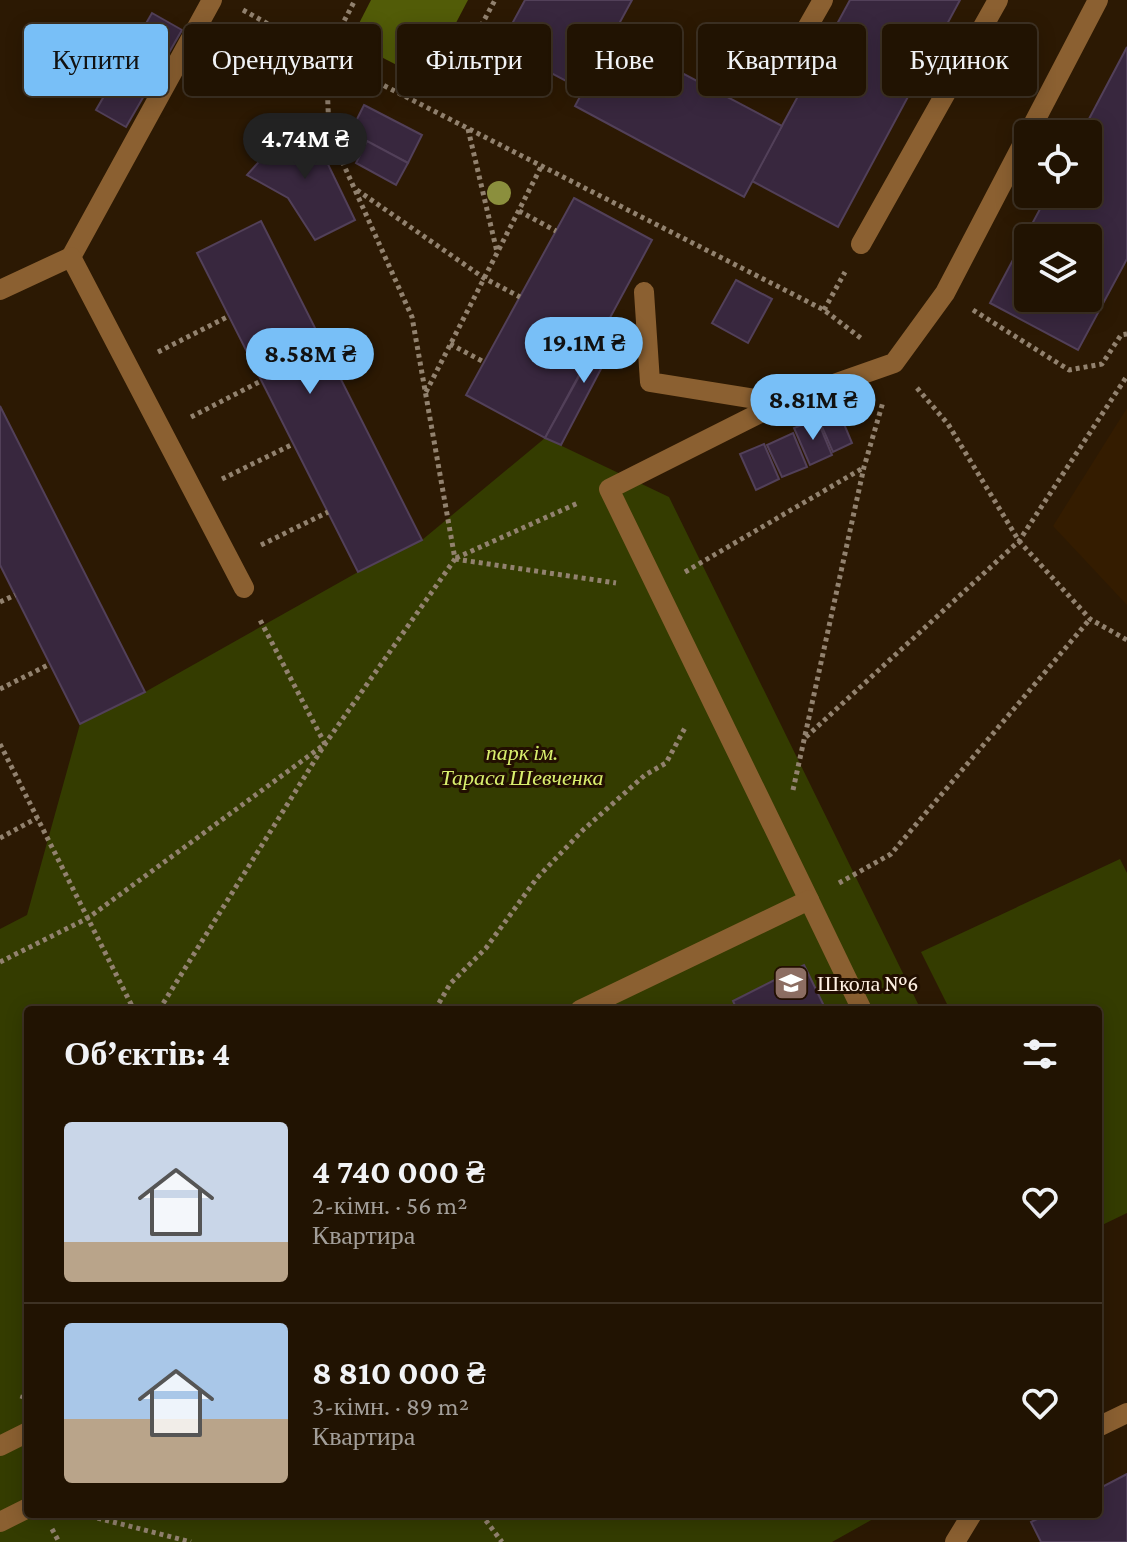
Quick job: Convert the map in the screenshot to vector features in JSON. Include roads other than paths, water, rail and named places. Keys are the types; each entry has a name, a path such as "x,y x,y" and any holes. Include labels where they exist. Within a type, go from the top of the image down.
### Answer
{"street":[{"path":"0,290 71,257 212,0"},
{"path":"809,24 823,0"},
{"path":"861,244 998,0"},
{"path":"860,1006 609,489 780,403 894,363 945,293 1098,0"},
{"path":"71,257 244,588"},
{"path":"644,292 650,382 780,403"},
{"path":"588,1006 809,900"},
{"path":"1102,1425 1127,1413"},
{"path":"0,1446 24,1434"},
{"path":"0,1522 24,1510"},
{"path":"955,1542 970,1518"}],"place":[{"name":"Школа №6","path":"791,983"}],"park label":[{"name":"парк ім. Тараса Шевченка","path":"522,764"}]}
